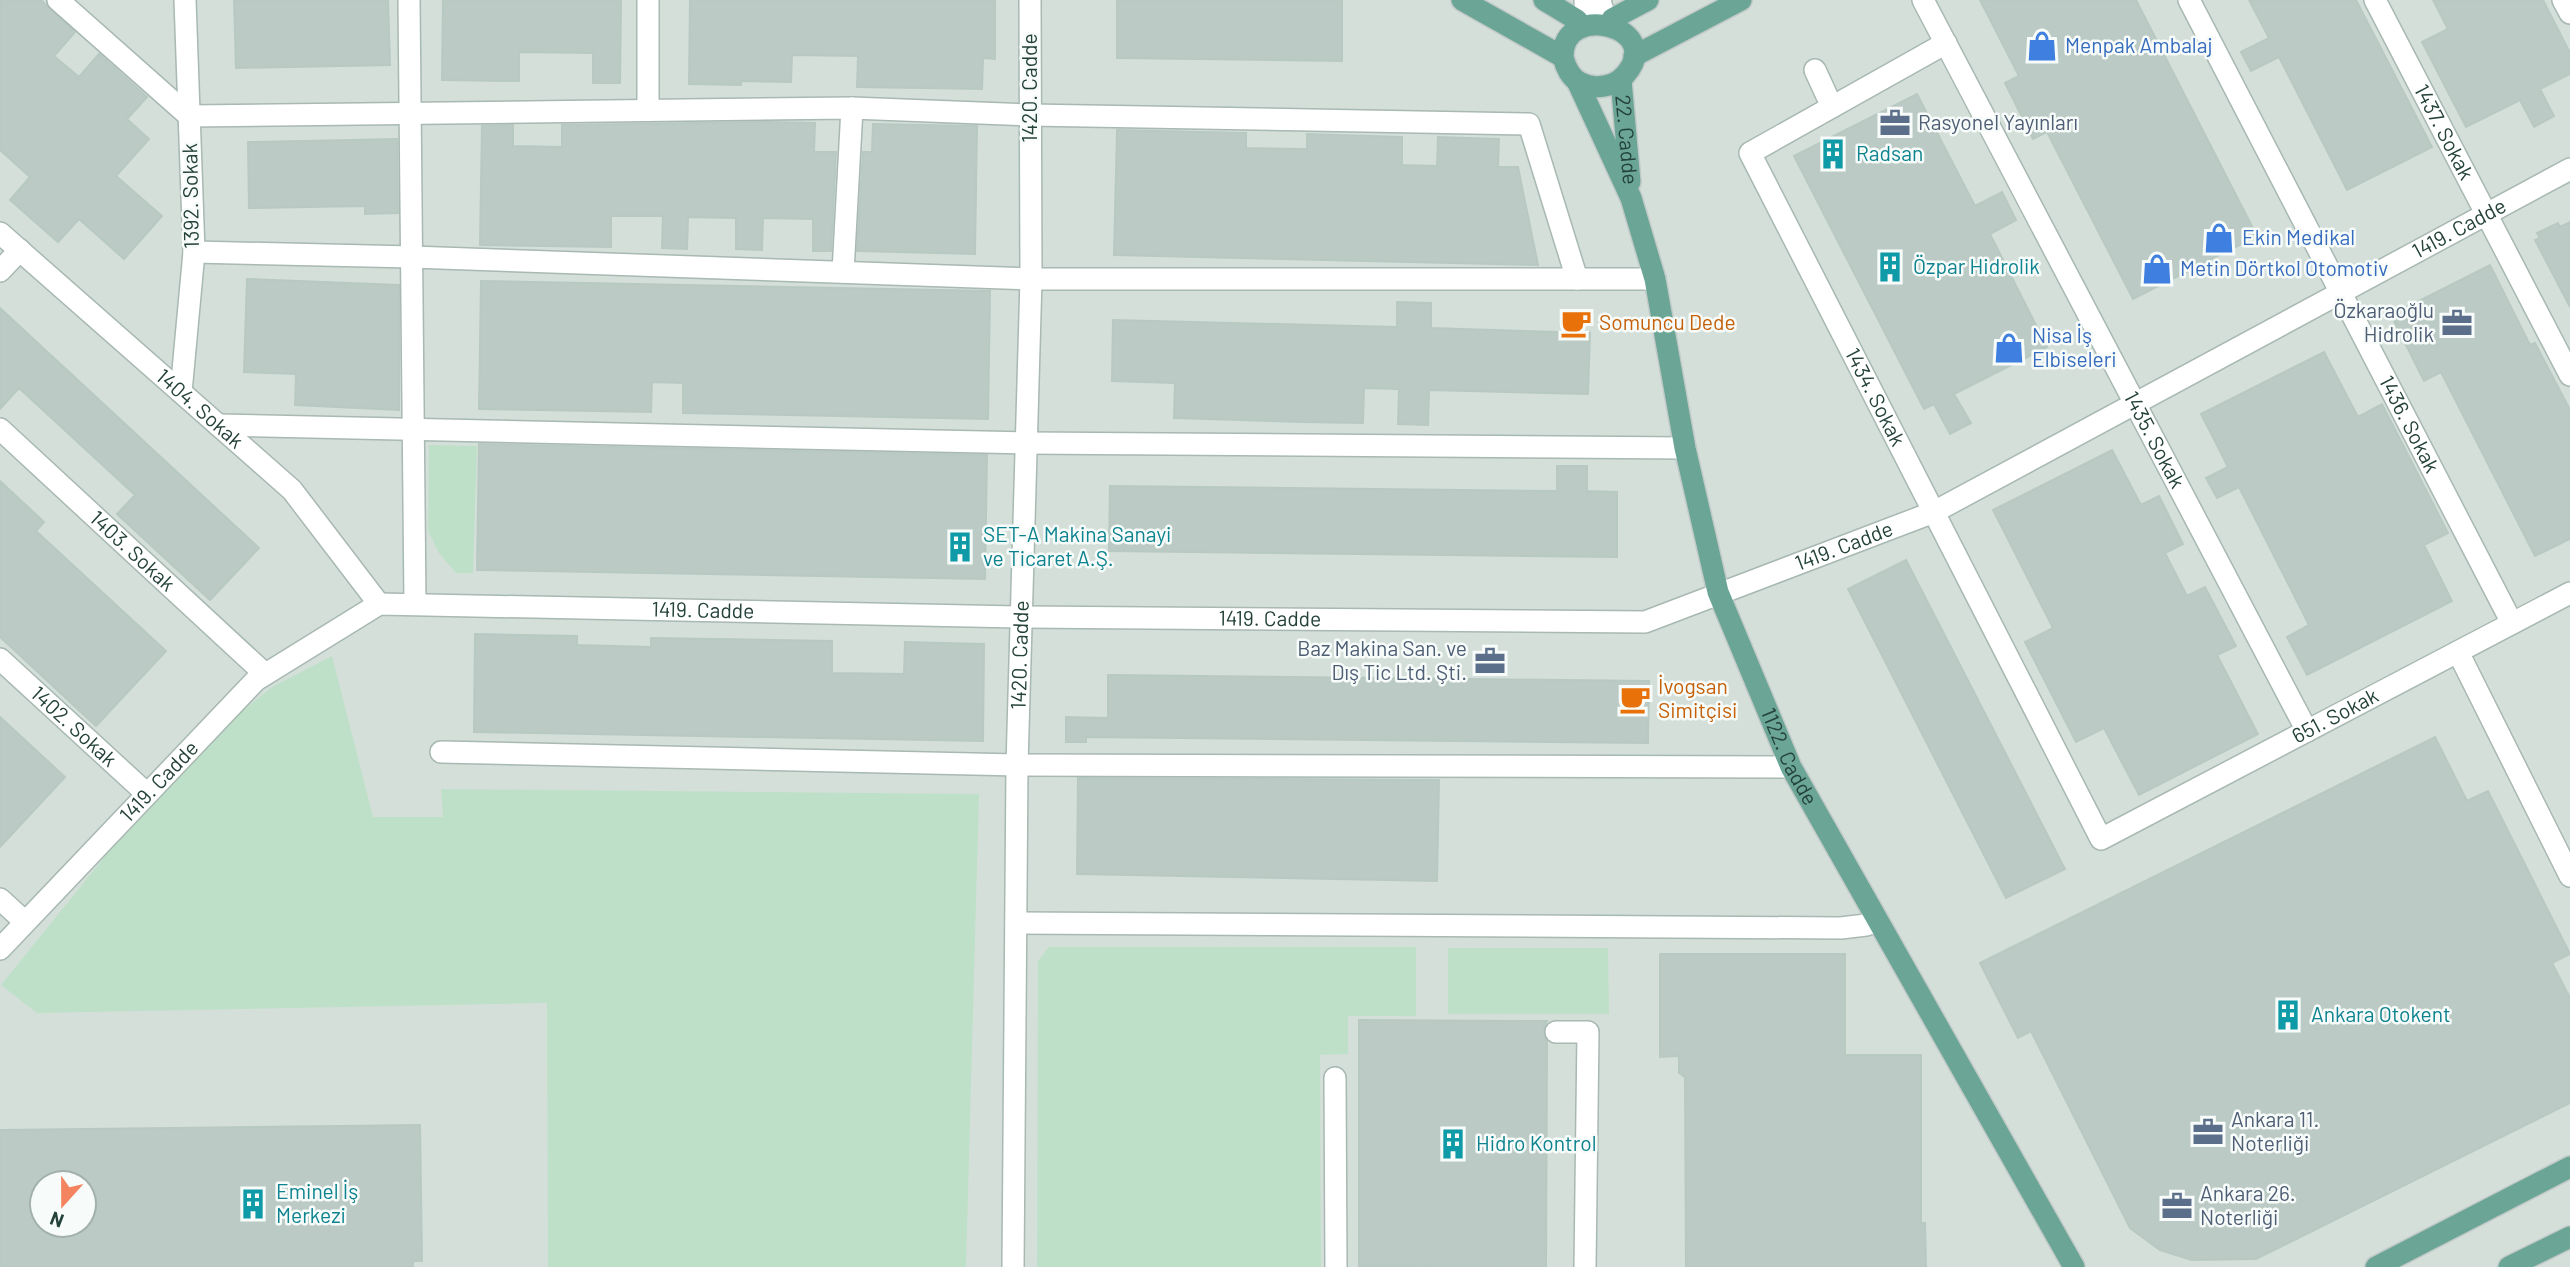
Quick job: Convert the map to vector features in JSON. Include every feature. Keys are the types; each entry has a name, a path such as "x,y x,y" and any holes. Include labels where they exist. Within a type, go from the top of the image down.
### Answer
{"main road":[{"path":"1462,0 1563,57"},
{"path":"1544,0 1594,11 1625,28 1633,42 1634,56 1630,70 1621,80 1605,87 1585,85 1569,73 1562,46 1566,36 1594,11 1648,0"},
{"path":"1634,56 1741,0"},
{"path":"1577,80 1631,198"},
{"name":"22. Cadde","path":"1621,80 1631,198"},
{"name":"1122. Cadde","path":"1631,198 1654,279 1685,448 1718,592 1791,767 2073,1267"},
{"path":"2376,1267 2570,1167"},
{"path":"2509,1267 2570,1237"}],"street":[{"path":"58,0 189,116 852,108 1030,115 1529,124 1577,279"},
{"name":"1392. Sokak","path":"181,393 194,252 186,0"},
{"path":"409,0 415,604"},
{"path":"648,0 648,110"},
{"name":"1420. Cadde","path":"1013,1267 1017,765 1031,279 1030,0"},
{"name":"1435. Sokak","path":"1923,0 2307,731"},
{"name":"1436. Sokak","path":"2189,0 2512,624"},
{"name":"1437. Sokak","path":"2375,0 2570,375"},
{"path":"2563,0 2570,13"},
{"name":"1434. Sokak","path":"1946,43 1750,153 2101,839"},
{"path":"1815,70 1832,107"},
{"path":"843,272 852,108"},
{"name":"1419. Cadde","path":"0,949 256,680 379,604 1023,617 1645,622 1934,512 2570,169"},
{"name":"1404. Sokak","path":"0,233 292,490 379,604"},
{"path":"0,271 20,250"},
{"path":"194,252 1031,279 1654,279"},
{"path":"218,425 1025,443 1685,448"},
{"name":"1403. Sokak","path":"0,429 265,674"},
{"name":"651. Sokak","path":"2101,839 2570,593"},
{"path":"2458,652 2570,876"},
{"name":"1402. Sokak","path":"0,659 147,794"},
{"path":"442,752 1017,765 1791,767"},
{"path":"0,899 24,921"},
{"path":"1016,923 1841,928 1878,921"},
{"path":"1556,1032 1588,1032 1585,1267"},
{"path":"1335,1078 1336,1267"}],"shaded area":[{"path":"0,0 2570,0 2570,1267 0,1267"}],"green space":[{"path":"429,445 477,446 473,573 456,573 439,553 428,531"},
{"path":"332,656 373,817 443,817 441,789 979,794 966,1267 548,1267 547,1003 37,1013 1,985 119,839 220,729 272,687"},
{"path":"1049,947 1416,947 1416,1016 1348,1016 1348,1054 1320,1055 1321,1267 1037,1267 1038,961"},
{"path":"1448,948 1608,948 1609,1014 1448,1014"}],"building":[{"path":"0,0 41,0 75,32 54,56 79,77 99,54 147,97 127,119 149,139 116,176 162,216 124,259 79,219 58,242 10,200 30,177 0,150"},
{"path":"234,0 388,0 390,65 236,68"},
{"path":"443,0 621,0 620,83 593,83 593,53 519,52 519,81 442,80"},
{"path":"690,0 995,0 995,59 983,58 982,89 857,87 858,56 792,55 791,82 689,84"},
{"path":"1117,0 1342,0 1342,61 1117,58"},
{"path":"1980,0 2136,0 2257,236 2133,299 2047,132 2033,139 2005,83 2019,76"},
{"path":"2249,0 2356,0 2432,147 2347,190 2279,57 2251,71 2241,52 2269,38"},
{"path":"2433,0 2543,0 2570,53 2570,74 2540,89 2554,116 2534,127 2520,100 2466,127 2422,42 2448,29"},
{"path":"1917,94 1975,206 2002,192 2016,220 1990,234 2047,347 1954,394 1971,423 1950,434 1934,404 1924,409 1794,156"},
{"path":"815,123 814,152 836,152 831,251 813,251 813,219 763,218 762,250 736,249 736,218 688,217 687,249 662,248 663,216 611,216 611,247 480,245 482,126 513,125 513,146 562,147 562,125"},
{"path":"873,124 977,126 975,254 857,251 863,152 872,152"},
{"path":"1117,130 1246,133 1246,148 1307,149 1307,134 1402,137 1402,165 1437,166 1438,137 1499,139 1498,167 1518,167 1538,265 1114,255"},
{"path":"397,139 398,213 365,214 365,206 249,208 248,142"},
{"path":"2570,222 2570,307 2535,240 2540,238 2537,233 2558,223 2560,227"},
{"path":"2490,265 2530,345 2535,343 2570,410 2570,539 2535,556 2441,372 2424,381 2391,315"},
{"path":"247,279 399,285 399,410 295,405 296,374 244,372"},
{"path":"481,281 990,291 988,419 683,413 683,383 652,382 651,412 479,409"},
{"path":"1397,302 1431,303 1431,328 1590,333 1588,394 1429,390 1428,425 1398,424 1399,389 1364,388 1363,423 1303,422 1174,418 1175,383 1112,381 1113,320 1397,327"},
{"path":"0,308 259,548 210,600 117,514 135,495 19,388 0,409"},
{"path":"2324,352 2358,417 2382,404 2448,533 2424,545 2452,601 2307,675 2287,637 2309,625 2239,487 2217,498 2206,478 2228,467 2201,414"},
{"path":"479,444 987,455 985,579 477,570"},
{"path":"2112,450 2141,505 2159,496 2183,544 2165,553 2187,596 2205,587 2236,646 2217,655 2258,734 2139,795 2104,728 2076,742 2025,642 2053,628 1993,510"},
{"path":"1557,466 1587,466 1587,491 1617,492 1617,557 1109,551 1110,486 1557,491"},
{"path":"0,481 44,522 36,531 166,651 96,726 0,637"},
{"path":"1906,560 2065,869 2006,898 1848,589"},
{"path":"475,634 577,636 577,645 651,647 651,638 832,641 832,673 904,674 905,642 984,644 983,741 474,732"},
{"path":"1108,675 1649,681 1648,743 1086,737 1086,742 1066,742 1066,717 1108,718"},
{"path":"0,717 65,777 0,847"},
{"name":"Ankara Otokent","path":"2435,737 2467,801 2488,791 2570,954 2552,963 2570,998 2570,1103 2256,1259 2192,1260 2160,1250 2130,1228 2031,1031 2018,1038 1980,963"},
{"path":"1078,778 1439,780 1437,881 1077,874"},
{"path":"1660,954 1845,954 1845,1055 1921,1055 1921,1223 1925,1223 1926,1267 1686,1267 1685,1077 1679,1073 1679,1056 1660,1057"},
{"name":"Hidro Kontrol","path":"1359,1020 1547,1021 1543,1031 1547,1041 1546,1267 1359,1266"},
{"name":"Eminel İş Merkezi","path":"420,1125 422,1261 413,1261 413,1267 0,1267 0,1130"}],"place":[{"name":"Menpak Ambalaj","path":"2042,46"},
{"name":"Rasyonel Yayınları","path":"1895,123"},
{"name":"Radsan","path":"1833,154"},
{"name":"Ekin Medikal","path":"2219,238"},
{"name":"Özpar Hidrolik","path":"1890,267"},
{"name":"Metin Dörtkol Otomotiv","path":"2157,269"},
{"name":"Somuncu Dede","path":"1576,323"},
{"name":"Özkaraoğlu Hidrolik","path":"2457,323"},
{"name":"Nisa İş Elbiseleri","path":"2009,348"},
{"name":"SET-A Makina Sanayi ve Ticaret A.Ş.","path":"960,547"},
{"name":"Baz Makina San. ve Dış Tic Ltd. Şti.","path":"1490,661"},
{"name":"İvogsan Simitçisi","path":"1635,699"},
{"name":"Ankara Otokent","path":"2288,1015"},
{"name":"Ankara 11. Noterliği","path":"2208,1132"},
{"name":"Hidro Kontrol","path":"1453,1144"},
{"name":"Eminel İş Merkezi","path":"253,1204"},
{"name":"Ankara 26. Noterliği","path":"2177,1206"}]}
